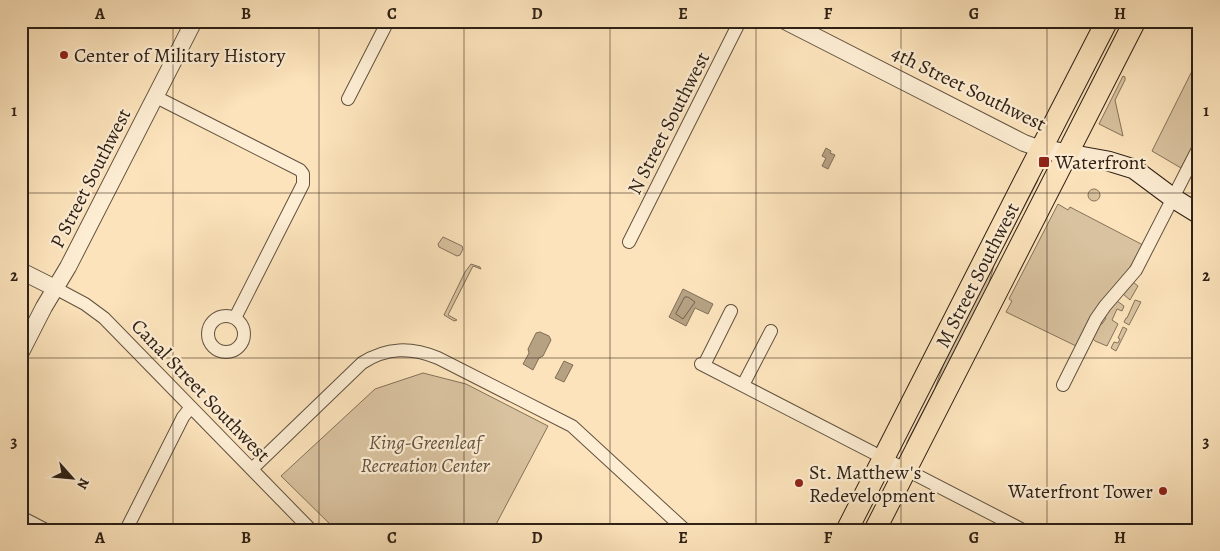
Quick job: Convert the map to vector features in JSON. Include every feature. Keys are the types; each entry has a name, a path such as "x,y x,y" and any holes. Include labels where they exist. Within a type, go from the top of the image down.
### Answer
{"main road":[{"name":"M Street Southwest","path":"847,530 1107,21"},
{"name":"M Street Southwest","path":"876,530 1135,21"},
{"name":"4th Street Southwest","path":"1041,149 1108,161 1134,169 1167,183 1175,193 1199,214"},
{"name":"4th Street Southwest","path":"1175,193 1199,202"}],"street":[{"name":"P Street Southwest","path":"21,352 68,267 194,21"},
{"path":"348,99 388,21"},
{"name":"N Street Southwest","path":"629,242 740,21"},
{"name":"4th Street Southwest","path":"785,21 1024,143 1041,149"},
{"path":"156,96 296,168 303,174 303,184 234,318"},
{"path":"1063,385 1096,319 1136,270 1199,147"},
{"path":"21,272 55,288"},
{"name":"Canal Street Southwest","path":"55,288 101,315 311,530"},
{"path":"731,311 703,364 1023,530"},
{"path":"743,385 771,331"},
{"path":"252,469 362,363 383,352 415,350 438,358 572,426 685,530"},
{"path":"126,530 183,417 191,407"},
{"path":"21,517 46,530"}],"green space":[{"path":"1199,57 1199,128 1193,146 1181,168 1152,151"},
{"path":"1123,76 1125,80 1115,100 1123,136 1099,124"},
{"path":"1037,178 1038,180 994,265 986,294 907,445 935,388 945,360"},
{"path":"1092,189 1096,189 1100,195 1096,201 1092,201 1088,197 1088,193"},
{"path":"1058,204 1068,210 1070,207 1143,245 1076,346 1006,312 1012,301 1009,299"},
{"path":"443,237 462,246 463,249 460,255 457,256 439,247 438,244"},
{"path":"471,264 481,269 473,266 448,315 457,320 454,321 444,315 465,272"},
{"path":"1133,282 1138,286 1130,300 1123,294"},
{"path":"1135,300 1141,302 1129,325 1124,322"},
{"path":"1117,301 1124,306 1122,311 1117,309 1112,320 1118,324 1107,346 1092,338 1099,324 1102,324 1106,318 1104,317"},
{"path":"1123,327 1127,329 1116,351 1111,348 1114,342 1118,343"},
{"name":"King-Greenleaf Recreation Center","path":"423,373 466,384 548,426 493,530 336,530 281,476 375,389"}],"water":[{"path":"826,148 835,155 828,169 822,166 826,158 822,156"},
{"path":"683,289 713,304 708,314 695,308 686,326 669,317"},
{"path":"540,332 549,336 551,340 533,370 523,364 536,333"},
{"path":"564,361 573,365 564,382 555,378"}],"place":[{"name":"Center of Military History","path":"64,55"},
{"name":"Waterfront","path":"1044,162"},
{"name":"St. Matthew's Redevelopment","path":"799,483"},
{"name":"Waterfront Tower","path":"1163,491"}]}
